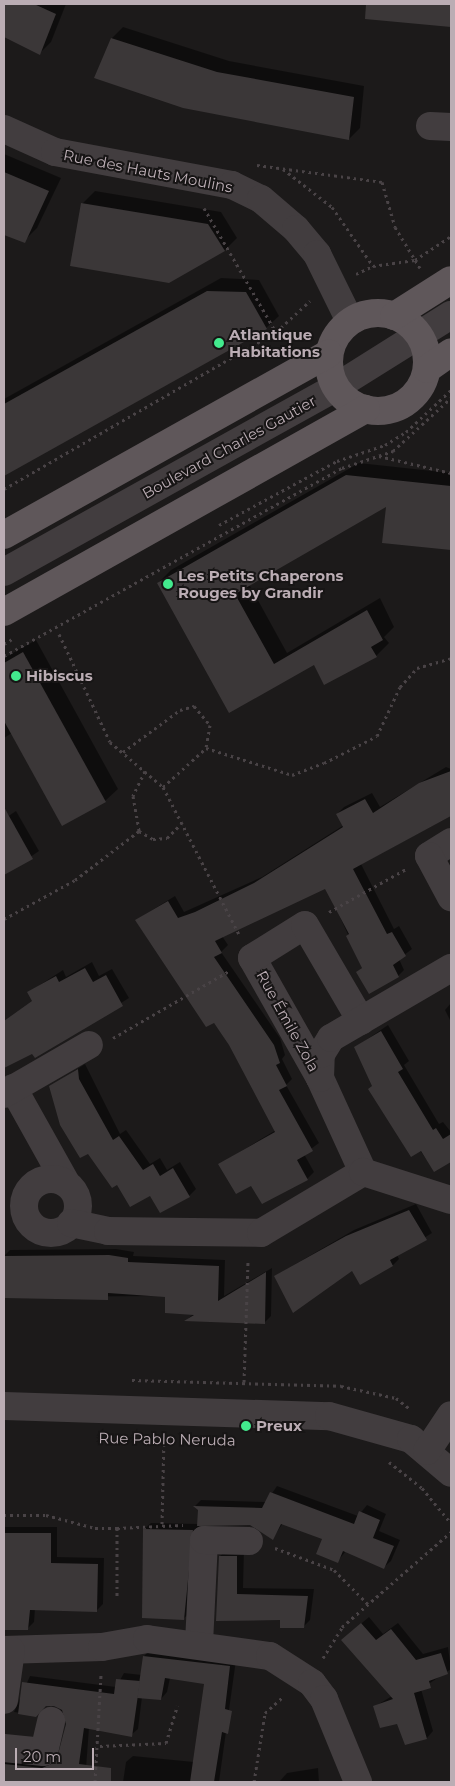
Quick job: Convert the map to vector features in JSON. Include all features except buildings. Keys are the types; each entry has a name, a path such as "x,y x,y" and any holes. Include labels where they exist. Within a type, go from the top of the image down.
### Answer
{"main road":[{"path":"394,316 451,280"},
{"path":"427,369 420,337 394,316 368,314 350,321 337,334 329,353 336,387 354,405 366,409 389,409 408,400 427,369 451,352"},
{"path":"4,534 329,353"},
{"path":"4,612 366,409"}],"street":[{"name":"Rue des Hauts Moulins","path":"4,128 55,152 89,161 207,180 253,196 282,217 317,254 350,321"},
{"name":"Boulevard Charles Gautier","path":"4,572 336,387 420,337 451,315"},
{"path":"440,849 451,897"},
{"name":"Rue Émile Zola","path":"305,925 252,958 320,1078 363,1172"},
{"path":"305,925 360,1021"},
{"name":"Rue Émile Zola","path":"320,1078 324,1046 360,1021 451,968"},
{"path":"4,1221 57,1232 72,1223 78,1202 9,1091 88,1045"},
{"path":"72,1223 108,1232 261,1233 363,1172 451,1200"},
{"path":"40,1230 26,1213 28,1192 46,1179 66,1183"},
{"name":"Rue Pablo Neruda","path":"4,1406 329,1416 378,1427 411,1439 451,1473"},
{"path":"427,1451 451,1415"},
{"path":"199,1643 204,1540 249,1540"},
{"path":"4,1700 8,1650 102,1647 147,1639 199,1643 270,1656 305,1678 334,1719 358,1782"},
{"path":"4,1748 44,1752 51,1721"}],"path":[{"path":"246,164 382,182 395,227 414,260"},
{"path":"282,168 332,208 373,266"},
{"path":"207,180 203,207 276,332"},
{"path":"4,489 276,332 333,285 373,266 414,260 451,236"},
{"path":"210,530 337,461 385,445 406,432 451,390"},
{"path":"4,656 342,468 378,456 416,434 451,398"},
{"path":"378,456 451,473"},
{"path":"59,634 110,742 163,786 252,958 108,1040 88,1045"},
{"path":"4,644 19,636"},
{"path":"206,748 292,775 324,763 377,736 400,687 417,668 451,658"},
{"path":"123,752 180,710 194,706 210,725 206,748 163,786"},
{"path":"139,831 133,796 145,771"},
{"path":"139,831 153,839 167,838 182,823"},
{"path":"4,919 75,880 139,831"},
{"path":"305,925 440,849"},
{"path":"244,1382 249,1233"},
{"path":"162,1524 166,1381"},
{"name":"Rue Pablo Neruda","path":"155,1439 174,1439"},
{"path":"386,1460 422,1488 451,1522"},
{"path":"4,1515 46,1515 95,1528 162,1524 188,1525 204,1540"},
{"path":"117,1528 117,1596"},
{"path":"254,1782 265,1713 321,1663 330,1640 368,1604 451,1532"},
{"path":"249,1540 334,1570 368,1604"},
{"path":"95,1782 100,1746 102,1647"},
{"path":"100,1746 166,1743 177,1706"}],"place":[{"name":"Atlantique Habitations","path":"219,343"},
{"name":"Les Petits Chaperons Rouges by Grandir","path":"168,584"},
{"name":"Hibiscus","path":"16,676"},
{"name":"Preux","path":"246,1426"}]}
